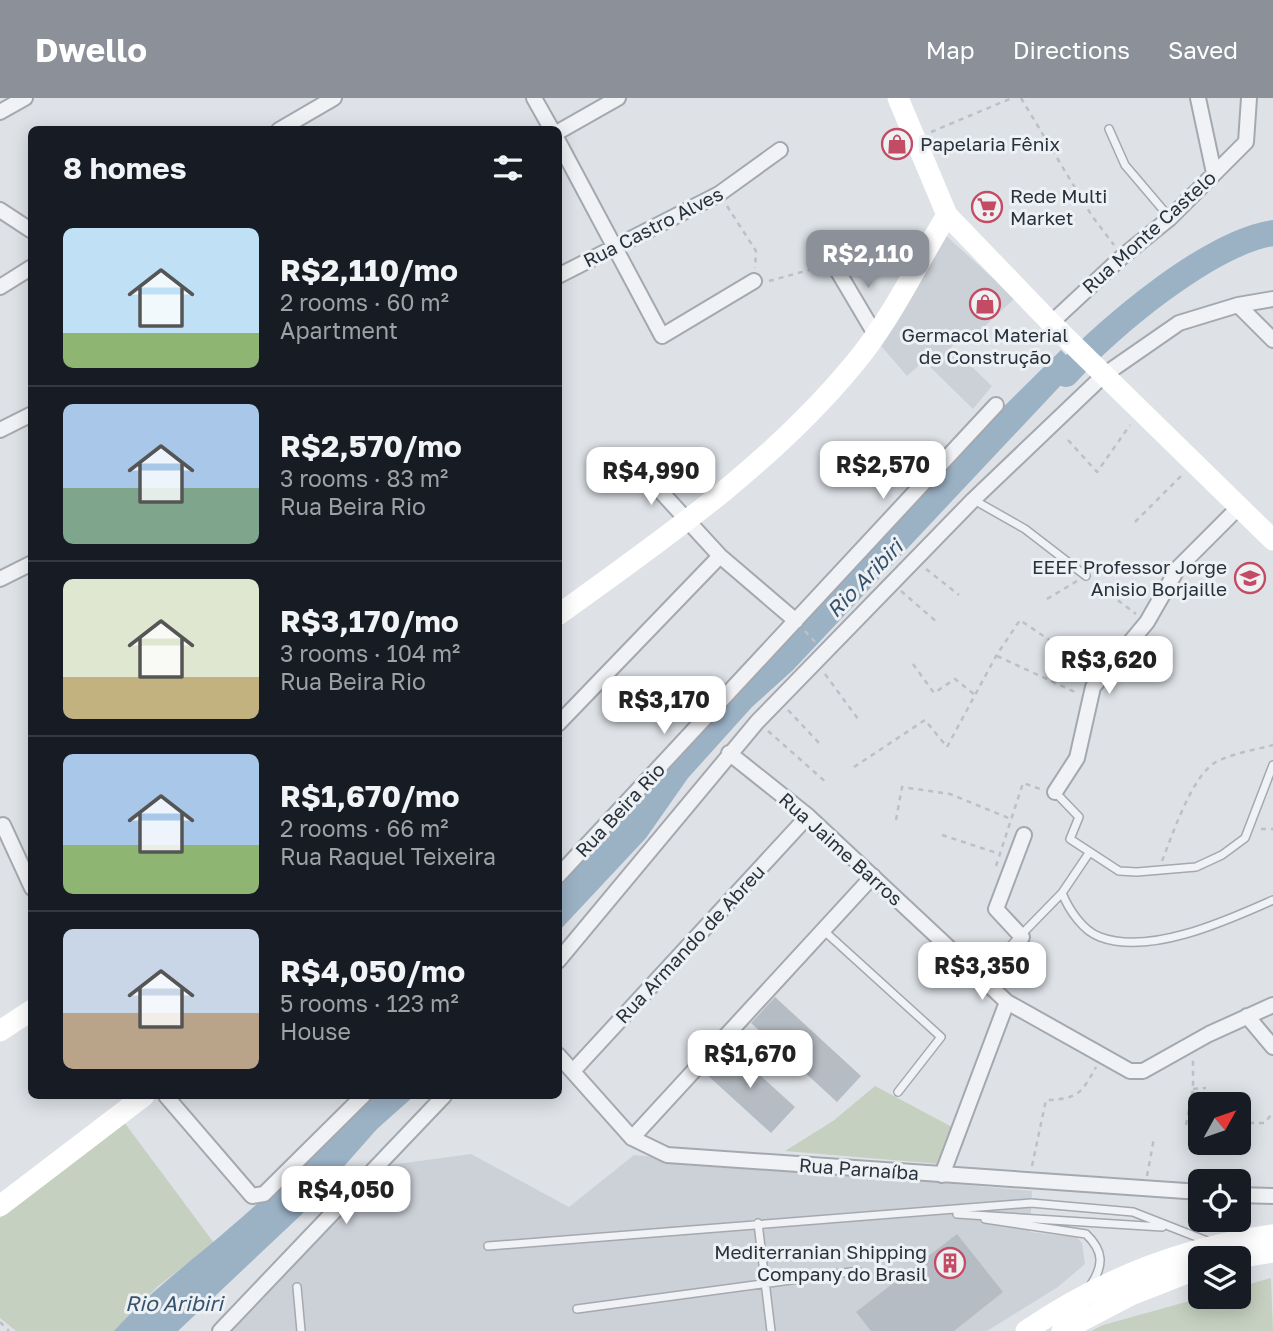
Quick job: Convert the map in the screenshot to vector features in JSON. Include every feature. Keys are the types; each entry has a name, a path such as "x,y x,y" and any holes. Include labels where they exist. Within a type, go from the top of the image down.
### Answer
{"street":[{"path":"0,112 25,98"},
{"path":"286,126 334,98"},
{"path":"534,98 550,126"},
{"path":"562,130 618,98"},
{"path":"898,98 947,215 1068,341 1273,540"},
{"path":"1198,98 1214,173"},
{"name":"Rua Monte Castelo","path":"1051,323 1123,256 1170,218 1246,142 1249,98"},
{"path":"562,148 662,336 754,281"},
{"name":"Rua Castro Alves","path":"562,274 719,194 780,150"},
{"path":"0,210 28,220"},
{"path":"0,210 28,228"},
{"path":"562,612 687,521 791,432 856,362 947,215"},
{"path":"833,263 875,334"},
{"path":"0,287 28,270"},
{"path":"562,956 757,722 893,585 1097,368 1179,323 1238,305 1273,299"},
{"path":"1238,305 1273,340"},
{"name":"Rua Beira Rio","path":"562,872 798,623 996,405"},
{"path":"0,430 28,416"},
{"path":"642,471 720,556 798,623"},
{"path":"1055,792 1077,758 1093,687 1147,622 1178,568 1240,507"},
{"path":"562,720 720,556"},
{"path":"0,579 28,565"},
{"name":"Rua Jaime Barros","path":"729,753 808,816 1007,1002 1129,1071 1138,1072 1192,1042 1273,1005"},
{"name":"Rua Armando de Abreu","path":"573,1071 808,816"},
{"path":"3,825 28,879"},
{"path":"1022,937 996,909 1024,835"},
{"path":"632,1138 821,929 873,876"},
{"path":"942,1175 1007,1002"},
{"path":"0,1031 28,1013"},
{"path":"1247,1016 1273,1047"},
{"name":"Rua Parnaíba","path":"562,1059 632,1138 667,1155 1188,1191"},
{"path":"0,1206 140,1099"},
{"path":"168,1099 246,1193 252,1196 264,1194 360,1099"},
{"path":"220,1331 441,1099"},
{"path":"1251,1195 1273,1196"},
{"path":"1026,1331 1084,1296 1143,1268 1218,1245 1273,1235"},
{"path":"1251,1256 1273,1252"},
{"path":"1062,1331 1131,1295 1188,1273"}],"lane":[{"path":"1109,129 1125,164 1170,218"},
{"path":"973,500 1025,528 1086,576"},
{"path":"1055,792 1079,817 1070,839 1089,853 1119,870 1188,869 1212,861 1238,844 1251,828 1258,797 1273,765"},
{"path":"980,977 1022,937 1062,893 1089,853"},
{"path":"1062,893 1073,913 1098,937 1141,943 1217,923 1273,900"},
{"path":"821,929 941,1037 898,1092"},
{"path":"488,1246 1031,1203 1133,1212 1218,1245"},
{"path":"932,1212 1170,1228"},
{"path":"932,1212 1086,1234 1097,1244 1102,1255 1100,1272 1084,1296"},
{"path":"758,1223 771,1331"},
{"path":"577,1309 858,1271"},
{"path":"297,1287 301,1331"}],"path":[{"path":"914,140 1012,98"},
{"path":"1021,98 1091,216 1123,256"},
{"path":"719,194 756,251 754,281 776,280 833,263"},
{"path":"1068,440 1097,472 1140,411"},
{"path":"1135,522 1194,463"},
{"path":"909,568 916,575 923,566 959,595"},
{"path":"1047,599 1086,576 1147,622"},
{"path":"893,585 938,623"},
{"path":"855,767 925,720 947,747 996,656 1020,620 1103,676"},
{"path":"798,623 821,647"},
{"path":"996,656 1089,699"},
{"path":"816,663 858,719"},
{"path":"913,664 934,692 955,679 975,695"},
{"path":"778,700 819,743"},
{"path":"757,722 828,785"},
{"path":"1158,870 1190,795 1209,767 1220,760 1273,745"},
{"path":"896,820 902,788 950,794 1011,819"},
{"path":"1251,828 1273,830"},
{"path":"942,835 1000,854"},
{"path":"1186,1125 1193,1089 1192,1042"},
{"path":"1029,1181 1046,1100 1071,1099 1084,1089 1103,1055"},
{"path":"1193,1089 1206,1088"},
{"path":"1251,1123 1265,1123 1273,1112"},
{"path":"1144,1188 1154,1138"},
{"path":"0,1322 9,1331"}],"shaded area":[{"path":"944,234 1015,298 971,339 966,334 951,347 992,386 973,409 924,361 907,376 875,339"},
{"path":"471,1154 569,1207 634,1155 1032,1191 1030,1232 1077,1237 1082,1243 1085,1264 1058,1287 987,1331 226,1331 390,1165"}],"green space":[{"path":"875,1086 954,1128 940,1164 785,1151 833,1121"},
{"path":"124,1122 214,1243 157,1287 114,1331 16,1331 0,1318 0,1218"},
{"path":"1271,1278 1273,1331 1091,1331 1103,1325 1188,1301 1188,1309 1251,1309 1251,1284"}],"water":[{"name":"Rio Aribiri","path":"1061,350 1078,367 793,670 752,707 688,778 646,838 562,928 562,877 626,816 968,442"},
{"name":"Rio Aribiri","path":"365,1099 411,1099 377,1129 301,1215 178,1331 114,1331 157,1289 302,1162"}],"building":[{"path":"775,997 861,1076 837,1102 751,1023"},
{"path":"729,1047 795,1107 771,1133 705,1073"},
{"name":"Mediterranian Shipping Company do Brasil","path":"957,1234 1003,1292 954,1331 871,1331 856,1312"}],"waterway":[{"name":"Rio Aribiri","path":"1066,374 1134,311 1191,270 1247,240 1273,233"}],"place":[{"name":"Papelaria Fênix","path":"897,144"},
{"name":"Rede Multi Market","path":"987,207"},
{"name":"Germacol Material de Construção","path":"985,304"},
{"name":"EEEF Professor Jorge Anisio Borjaille","path":"1250,578"},
{"name":"Mediterranian Shipping Company do Brasil","path":"950,1263"}]}
